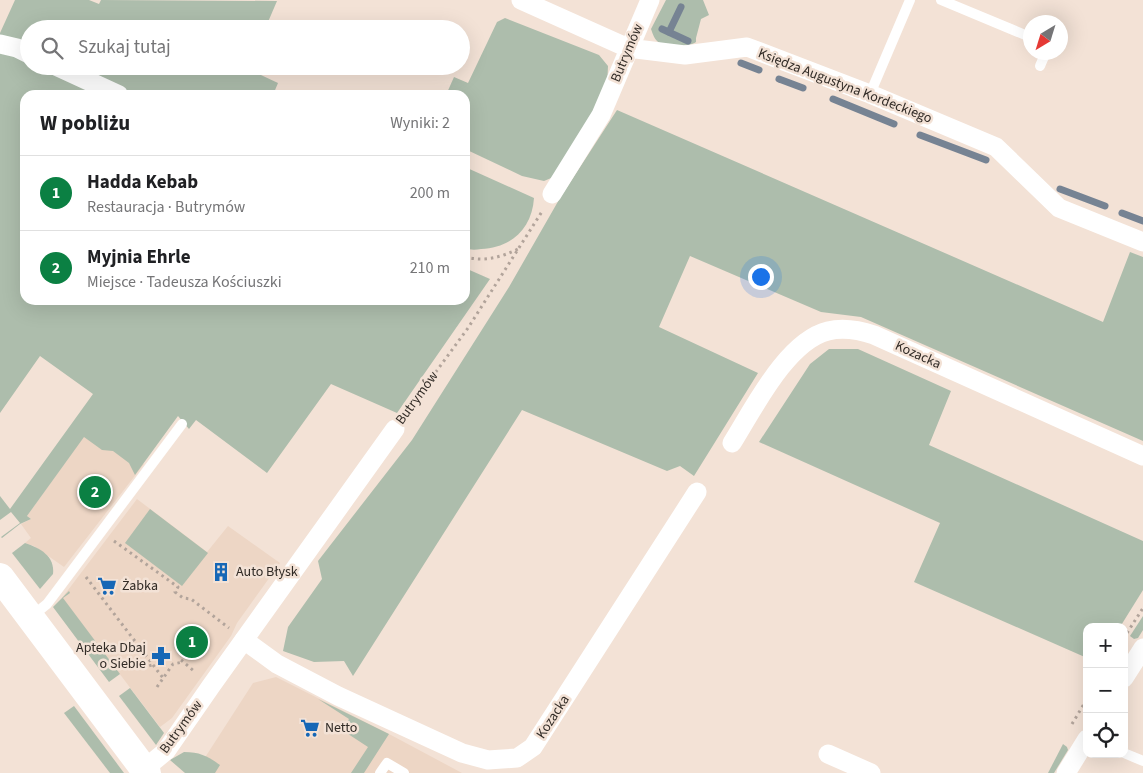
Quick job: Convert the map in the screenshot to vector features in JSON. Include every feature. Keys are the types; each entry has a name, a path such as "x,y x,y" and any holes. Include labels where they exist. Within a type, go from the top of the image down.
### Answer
{"street":[{"name":"Księdza Augustyna Kordeckiego","path":"521,0 628,48 685,55 747,47 870,94 996,147 1059,208 1143,242"},
{"name":"Butrymów","path":"552,194 601,116 628,48 650,0"},
{"path":"0,44 20,50"},
{"path":"75,75 107,90"},
{"name":"Kozacka","path":"732,443 781,366 799,346 820,334 842,329 857,330 874,335 1143,456"},
{"name":"Butrymów","path":"145,771 166,751 395,429"},
{"name":"Kozacka","path":"244,640 277,664 338,696 462,753 488,760 517,758 534,747 697,492"},
{"path":"0,577 145,771"},
{"path":"1128,672 1143,648"},
{"path":"1066,773 1083,745"},
{"path":"828,754 871,773"}],"lane":[{"path":"870,94 910,0"},
{"path":"941,0 1023,34"},
{"path":"1040,66 1043,60"},
{"path":"30,618 47,604 182,424"},
{"path":"1128,755 1143,761"},
{"path":"380,773 387,763 404,773"}],"path":[{"name":"Butrymów","path":"395,429 468,328 521,247 552,194"},
{"path":"470,258 487,260 506,255 521,247"},
{"path":"101,531 178,587 175,592 184,598 191,599 244,640"},
{"path":"77,564 163,678"},
{"path":"1128,632 1143,608"},
{"path":"157,687 173,664 183,662"},
{"path":"143,668 154,664"}],"shaded area":[{"path":"92,425 144,464 64,567 34,546 25,543 31,538 21,524 31,519 27,516"},
{"path":"137,499 207,552 228,526 280,563 237,623 231,636 172,718 160,727 62,598"},
{"path":"276,677 462,773 195,773 253,683"}],"green space":[{"path":"15,0 89,0 99,4 101,0 277,1 269,20 20,20 20,46 0,39 0,33"},
{"path":"666,0 703,0 709,15 701,19 696,42 693,44 674,46 660,43 655,39 651,29"},
{"path":"505,18 599,55 608,66 607,87 556,176 544,181 522,176 470,151 470,90 448,90 454,77 468,83 497,22"},
{"path":"0,50 20,58 20,75 57,75 91,90 20,90 20,305 470,305 470,270 490,279 397,413 331,384 267,473 196,420 189,429 178,416 135,475 129,463 113,451 102,450 84,437 27,516 31,519 20,524 2,538 20,523 11,512 0,520 0,496 10,509 93,394 40,356 0,413"},
{"path":"87,75 261,75 278,83 275,90 120,90"},
{"path":"617,110 1103,322 1130,252 1143,257 1143,441 861,317 821,312 690,256 659,327 758,373 694,476 680,466 667,471 522,410 353,676 344,661 314,662 283,651 288,627 322,579 318,561 412,440 509,287 560,198"},
{"path":"470,169 534,198 529,219 518,235 502,245 470,249"},
{"path":"829,349 858,349 951,391 929,445 1143,541 1143,590 1122,623 1083,623 1083,656 914,582 940,523 759,442 810,364"},
{"path":"150,509 208,553 182,586 125,543"},
{"path":"25,543 41,550 52,562 53,574 40,589 12,553"},
{"path":"69,591 70,593 63,598 120,674 109,682 53,607"},
{"path":"1143,616 1143,630 1138,638 1134,639 1130,636"},
{"path":"130,688 164,733 156,745 119,696"},
{"path":"318,699 389,734 364,773 351,773 368,747 342,730 349,719"},
{"path":"74,706 124,773 110,773 64,713"},
{"path":"1063,744 1068,750 1054,773 1048,773"},
{"path":"184,752 203,755 220,765 215,773 185,773 170,760"}],"waterway":[{"path":"669,32 681,7"},
{"path":"662,29 688,41"},
{"path":"741,63 759,70"},
{"path":"779,79 803,88"},
{"path":"833,99 894,124"},
{"path":"920,135 986,160"},
{"path":"1060,189 1105,206"},
{"path":"1122,213 1143,221"}],"place":[{"name":"Myjnia Ehrle","path":"95,492"},
{"name":"Auto Błysk","path":"221,572"},
{"name":"Żabka","path":"107,586"},
{"name":"Hadda Kebab","path":"192,642"},
{"name":"Apteka Dbaj o Siebie","path":"161,656"},
{"name":"Netto","path":"310,728"}]}
